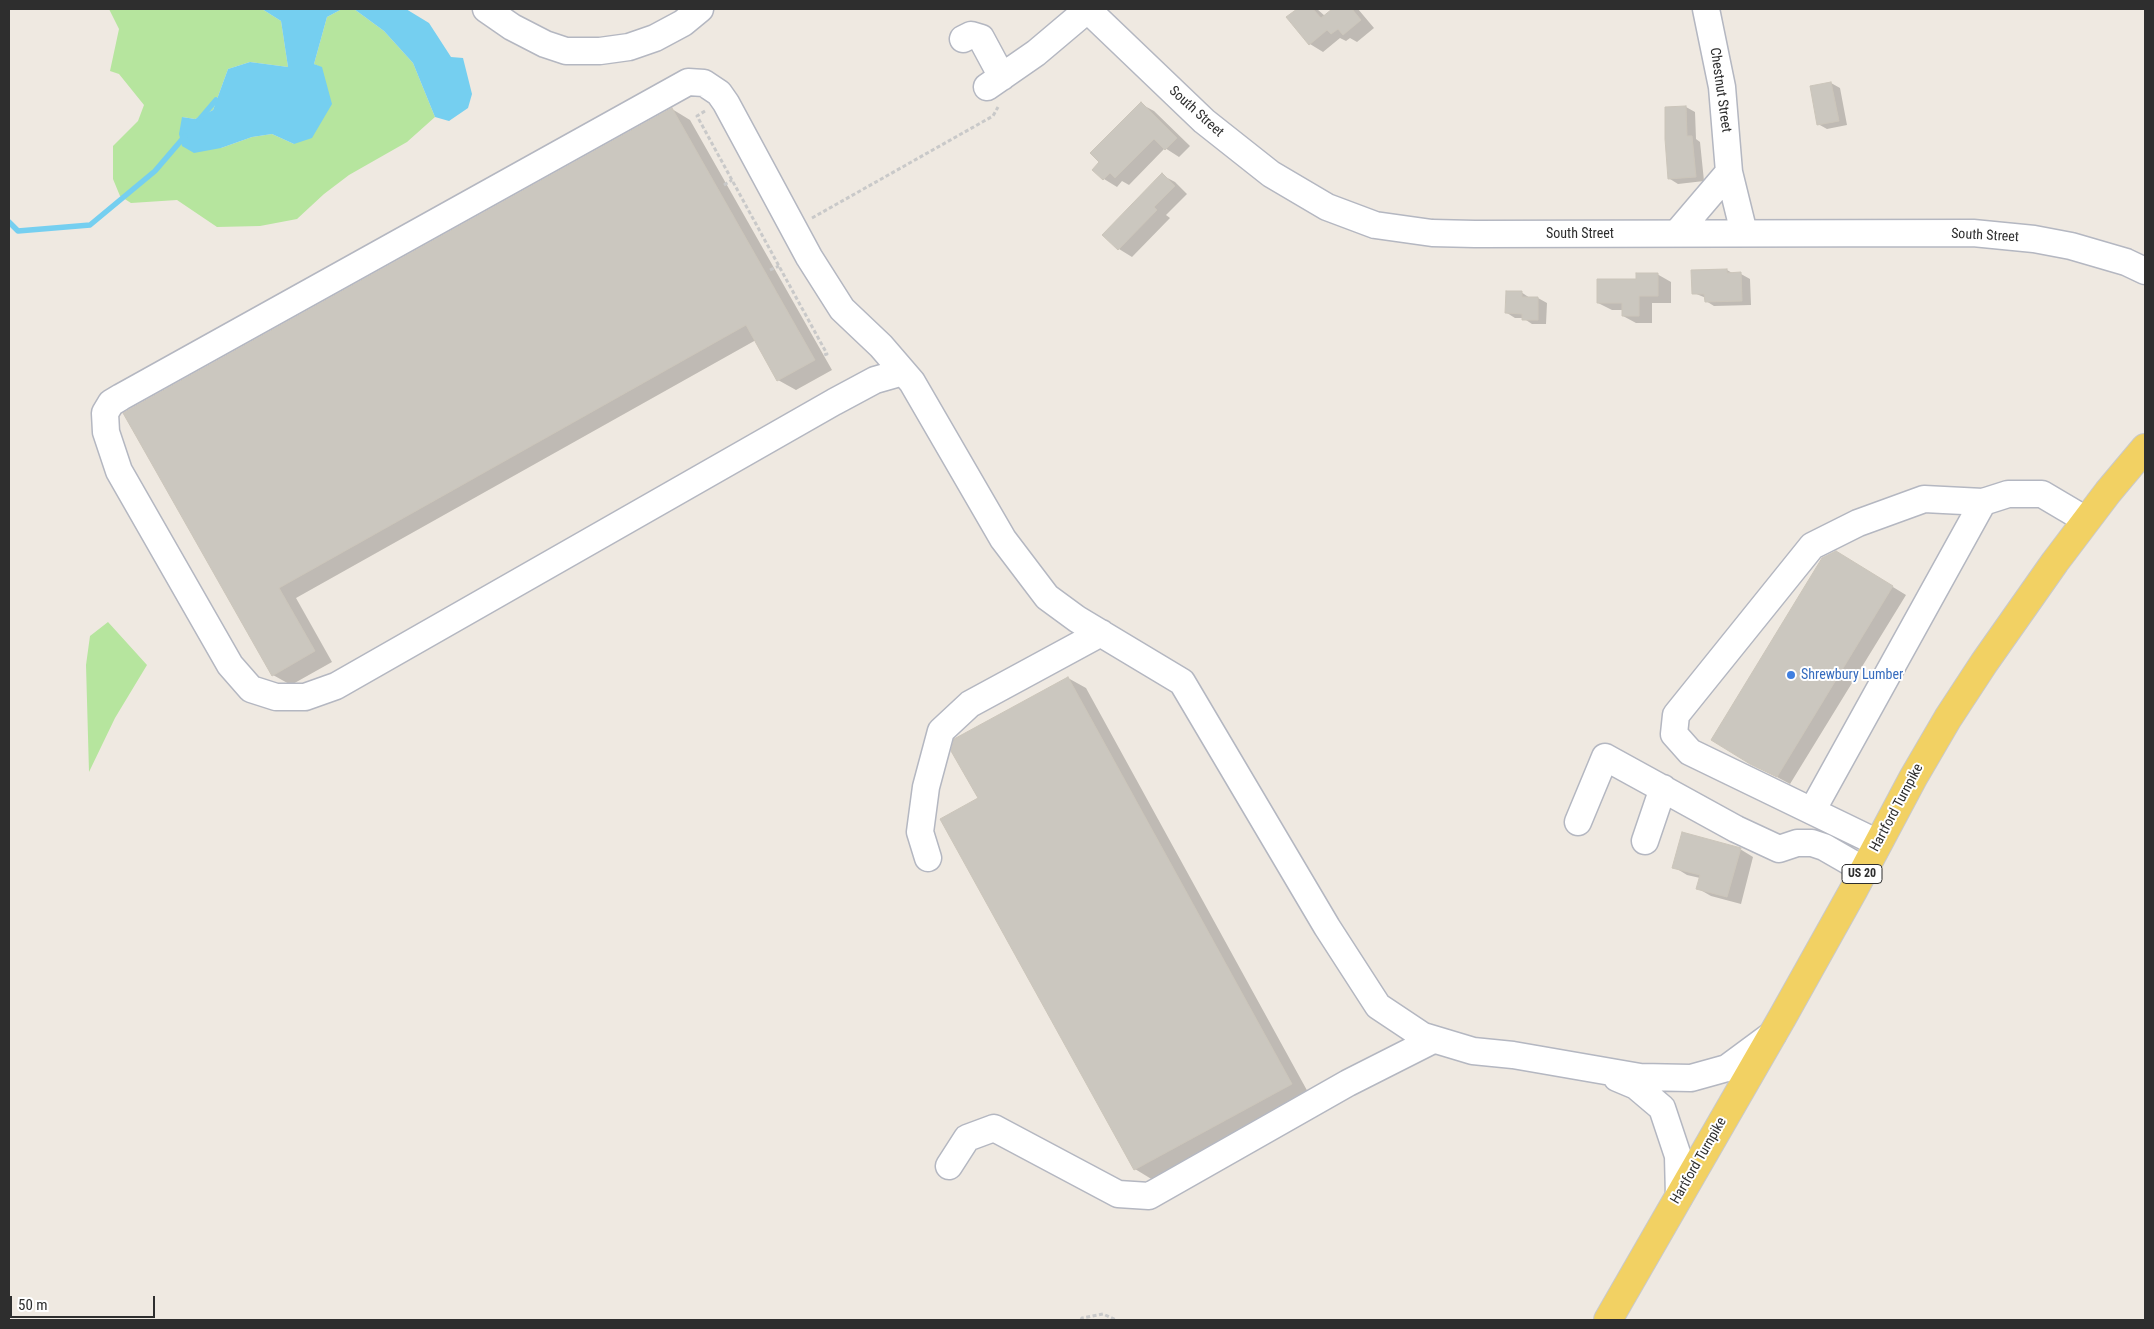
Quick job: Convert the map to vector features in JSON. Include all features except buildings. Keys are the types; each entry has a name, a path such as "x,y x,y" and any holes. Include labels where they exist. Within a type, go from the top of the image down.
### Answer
{"main road":[{"name":"Hartford Turnpike","path":"1608,1320 1773,1034 1917,770 1967,688 2086,520 2145,448"}],"street":[{"path":"486,9 512,27 545,44 566,51 600,51 629,47 655,38 683,23 700,9"},
{"path":"962,39 971,35 981,38 996,89 1087,9"},
{"name":"South Street","path":"1087,9 1204,121 1234,146 1296,191 1327,207 1375,225 1432,233 1476,234 1973,233 2034,239 2089,251 2126,262 2145,271"},
{"name":"Chestnut Street","path":"1706,9 1720,71 1729,172 1744,233"},
{"path":"903,372 875,380 834,402 336,686 306,697 276,697 252,688 230,665 119,471 106,432 105,413 111,403 121,396 688,82 704,83 719,93 726,103 809,256 842,309 881,346 912,382 1003,539 1047,597 1101,633 1182,682 1327,928 1378,1006 1423,1036 1473,1051 1513,1054 1640,1077 1691,1078 1727,1068 1773,1034"},
{"path":"1678,233 1729,172"},
{"path":"1878,843 1690,752 1674,734 1676,715 1812,546 1858,523 1924,499 1983,502 2008,494 2042,494 2086,520"},
{"path":"1812,811 1983,502"},
{"path":"928,858 920,832 926,787 941,731 970,704 1101,633"},
{"path":"1578,822 1605,757 1736,829 1779,849 1797,843 1812,843 1824,847 1864,870"},
{"path":"1644,841 1662,788"},
{"path":"949,1166 967,1138 994,1128 1118,1194 1149,1196 1348,1083 1433,1040"},
{"path":"1605,1072 1636,1086 1662,1108 1678,1156 1679,1197"}],"path":[{"path":"808,221 993,116 996,89"},
{"path":"710,108 697,116 827,354 824,356"},
{"path":"724,185 732,180"},
{"path":"770,270 779,266"},
{"path":"1081,1320 1082,1318 1102,1314 1116,1320"}],"green space":[{"path":"109,9 262,9 281,21 288,67 250,62 228,69 213,110 195,119 182,117 221,148 252,137 272,134 294,144 322,68 314,64 327,17 342,9 354,9 384,31 413,63 435,117 407,142 349,175 324,194 297,219 260,226 217,227 177,200 131,203 120,196 113,179 113,146 138,121 144,105 119,74 110,71 119,29"},
{"path":"108,622 147,665 115,718 89,772 86,665 90,636"}],"water":[{"path":"262,9 342,9 327,17 314,64 322,67 332,104 312,138 294,144 272,134 252,137 221,148 194,153 182,146 179,134 182,117 195,119 213,110 228,69 250,62 288,67 281,21"},
{"path":"354,9 406,9 429,23 451,57 463,58 472,94 468,108 449,121 435,117 413,63 384,31"}],"waterway":[{"path":"199,120 216,100"},
{"path":"9,222 18,231 90,225 155,171 185,136"}],"place":[{"name":"Shrewbury Lumber","path":"1791,675"}]}
